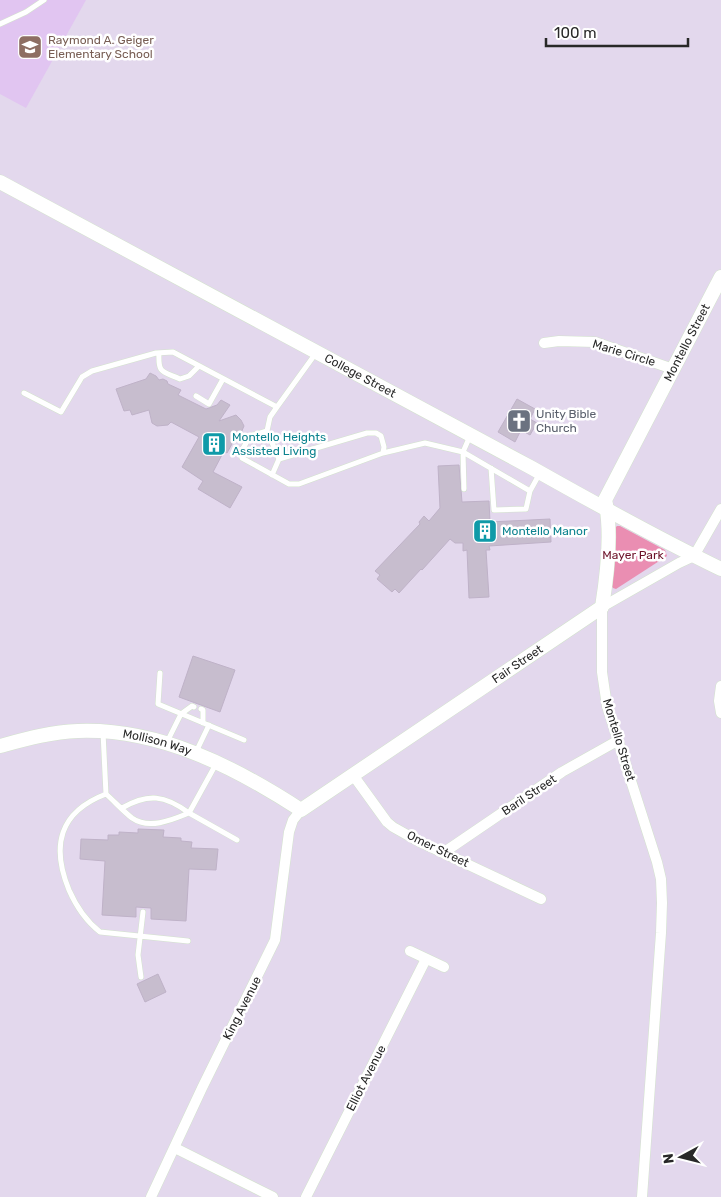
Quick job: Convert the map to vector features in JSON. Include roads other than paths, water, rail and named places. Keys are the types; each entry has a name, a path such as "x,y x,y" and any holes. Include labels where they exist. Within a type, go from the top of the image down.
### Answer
{"main road":[{"name":"College Street","path":"0,182 470,435 608,512 721,569"},
{"name":"Montello Street","path":"602,607 605,589 608,512 605,500 721,277"},
{"name":"Fair Street","path":"301,810 602,607"},
{"name":"Mollison Way","path":"0,746 58,732 103,731 146,737 196,754 261,785 301,810"}],"street":[{"name":"Marie Circle","path":"544,343 566,341 595,342 673,369"},
{"path":"694,556 721,509"},
{"name":"Fair Street","path":"602,607 694,556"},
{"name":"Montello Street","path":"602,607 602,672 607,706 661,879 662,903 656,1015 642,1197"},
{"path":"721,686 718,701 721,713"},
{"name":"Baril Street","path":"443,853 562,772 617,741"},
{"name":"Omer Street","path":"353,775 387,822 393,827 443,853 542,899"},
{"name":"King Avenue","path":"151,1197 210,1072 276,940 289,832 293,820 301,810"},
{"path":"410,951 444,967"},
{"name":"Elliot Avenue","path":"306,1197 426,959"},
{"path":"175,1148 273,1197"}],"lane":[{"path":"0,24 26,12 43,0"},
{"path":"24,392 61,412 82,377 92,371 159,353 173,352 277,407"},
{"path":"272,475 279,459 267,431 270,417 316,352"},
{"path":"159,353 158,366 161,371 180,379 189,376 199,366"},
{"path":"196,396 209,404 224,379"},
{"path":"267,431 250,436 241,452 242,458 289,484 299,484 383,453 425,443 463,452 530,491"},
{"path":"279,459 367,433 376,433 381,436 384,447 383,453"},
{"path":"464,489 463,452 470,435"},
{"path":"491,468 494,510 526,509 530,491 540,473"},
{"path":"160,673 158,704 244,740"},
{"path":"167,743 181,714 194,706"},
{"path":"196,754 206,724 203,710 201,709"},
{"path":"103,731 106,794 134,820 152,824 167,823 189,813 216,764"},
{"path":"106,794 91,800 77,812 64,828 60,844 62,871 73,901 90,924 100,932 188,941"},
{"path":"122,808 135,800 148,798 162,799 178,805 237,840"},
{"path":"141,977 138,955 143,912"}],"place":[{"name":"Raymond A. Geiger Elementary School","path":"30,47"},
{"name":"Unity Bible Church","path":"519,421"},
{"name":"Montello Heights Assisted Living","path":"214,444"},
{"name":"Montello Manor","path":"485,531"}],"park label":[{"name":"Mayer Park","path":"633,555"}]}
